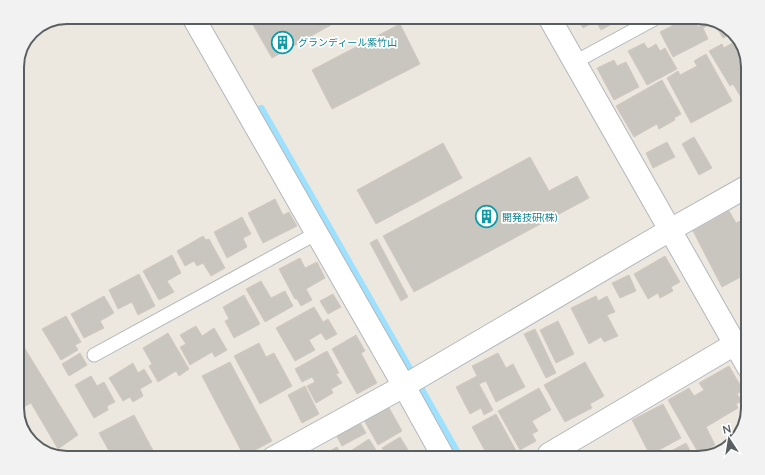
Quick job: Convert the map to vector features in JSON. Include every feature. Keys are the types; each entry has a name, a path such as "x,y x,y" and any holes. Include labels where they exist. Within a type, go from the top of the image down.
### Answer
{"street":[{"path":"197,24 440,451"},
{"path":"553,24 741,355"},
{"path":"286,451 404,386 741,190"},
{"path":"554,451 735,344"}],"lane":[{"path":"575,62 645,24"},
{"path":"94,355 317,233"}],"building":[{"name":"グランディール紫竹山","path":"253,24 333,24 272,58"},
{"path":"400,24 420,64 332,109 312,70"},
{"path":"580,24 590,24 583,28"},
{"path":"598,24 612,24 601,30"},
{"path":"675,24 696,24 698,27 703,24 709,25 703,28 708,39 673,57 660,32"},
{"path":"717,28 727,36 723,38"},
{"path":"733,42 739,53 741,64 741,97 733,84 730,86 709,51 722,44 724,48"},
{"path":"644,43 648,49 656,44 660,51 665,48 677,69 647,85 628,51"},
{"path":"706,54 732,101 691,123 667,78 678,71 680,75 697,66 694,61"},
{"path":"614,60 617,66 626,62 639,87 614,100 597,68"},
{"path":"662,80 681,114 674,118 675,120 659,129 657,124 634,137 616,106"},
{"path":"694,137 712,168 699,175 682,144"},
{"path":"667,142 675,157 653,168 646,153"},
{"path":"443,143 462,178 376,224 357,190"},
{"name":"開発技研(株)","path":"530,157 549,191 577,176 589,198 414,292 383,236"},
{"path":"275,199 283,215 289,212 297,226 263,243 248,213"},
{"path":"729,211 736,223 741,221 741,277 722,287 693,231"},
{"path":"242,217 251,234 243,238 247,247 227,258 214,232"},
{"path":"203,236 206,240 209,239 225,268 211,276 203,263 197,266 194,261 185,266 177,251"},
{"path":"377,239 408,297 401,301 370,243"},
{"path":"172,255 181,273 167,281 174,292 159,300 143,271"},
{"path":"665,256 680,282 671,287 673,291 660,298 658,293 648,299 634,274"},
{"path":"300,258 305,268 317,262 325,278 306,289 312,300 301,306 297,299 295,299 279,269"},
{"path":"139,274 155,306 138,315 132,302 118,309 109,290"},
{"path":"629,275 636,291 620,298 612,283"},
{"path":"261,281 271,298 285,291 293,306 265,322 246,289"},
{"path":"333,294 341,307 328,314 320,301"},
{"path":"244,295 260,324 234,338 225,321 229,319 223,307"},
{"path":"104,296 114,313 100,321 104,328 84,338 71,314"},
{"path":"596,296 598,301 607,296 615,312 607,315 618,336 604,342 601,337 589,344 571,308"},
{"path":"314,307 323,322 328,319 337,334 326,340 321,333 309,340 315,350 295,361 276,328"},
{"path":"66,316 81,342 75,345 78,350 61,360 42,329"},
{"path":"558,321 574,354 556,363 540,330"},
{"path":"196,326 202,336 214,328 227,350 215,357 212,352 190,365 180,347 186,344 180,335"},
{"path":"535,329 556,373 546,378 524,334"},
{"path":"168,333 189,369 179,376 176,371 158,382 149,366 152,364 143,348"},
{"path":"356,335 365,351 361,353 377,383 357,394 332,349"},
{"path":"259,343 266,357 274,353 292,386 260,404 234,356"},
{"path":"24,347 78,435 58,449 31,403 24,407"},
{"path":"327,351 339,373 336,374 342,383 331,389 333,393 316,403 307,386 315,382 312,377 302,382 295,369"},
{"path":"80,353 87,365 69,376 62,364"},
{"path":"498,353 506,368 513,364 525,387 496,402 486,381 479,384 493,410 484,415 481,408 470,414 456,387 477,376 472,366"},
{"path":"230,362 272,441 253,451 241,451 202,376"},
{"path":"585,362 604,396 590,404 592,408 565,422 544,385"},
{"path":"133,363 138,373 144,369 152,382 140,389 143,396 133,402 130,397 123,401 109,378"},
{"path":"729,366 741,387 741,391 737,394 741,400 741,402 736,404 738,408 706,427 715,445 704,451 697,451 668,400 689,388 694,396 704,390 699,383"},
{"path":"91,376 97,386 104,382 115,402 107,406 108,410 94,418 75,385"},
{"path":"305,386 319,414 302,423 288,395"},
{"path":"539,388 551,410 532,421 538,431 532,434 536,441 520,450 498,411"},
{"path":"663,404 681,438 657,451 648,451 632,420"},
{"path":"388,406 402,431 378,445 364,420"},
{"path":"496,414 516,451 485,451 472,427"},
{"path":"134,415 153,451 109,451 99,433"},
{"path":"359,421 366,433 342,446 335,433"},
{"path":"400,437 409,451 384,451 382,448"},
{"path":"369,439 377,451 351,451"},
{"path":"686,443 690,451 671,451"},
{"path":"337,447 339,451 330,451"}],"waterway":[{"path":"261,109 456,451"}],"place":[{"name":"グランディール紫竹山","path":"282,42"},
{"name":"開発技研(株)","path":"486,217"}]}
